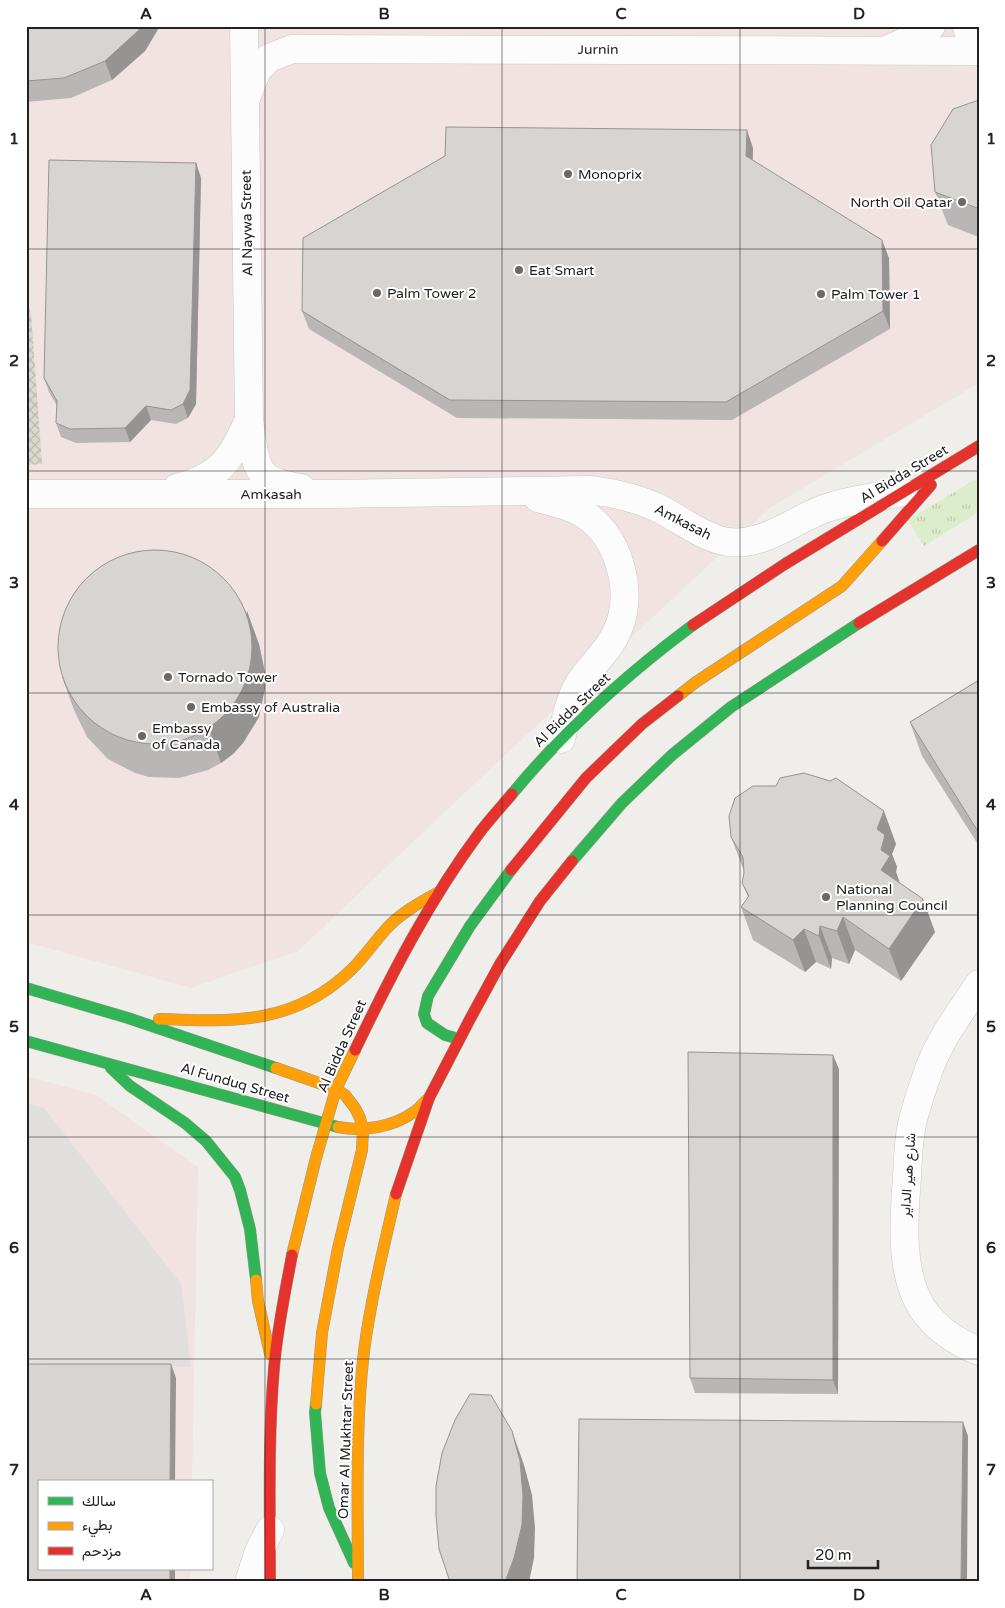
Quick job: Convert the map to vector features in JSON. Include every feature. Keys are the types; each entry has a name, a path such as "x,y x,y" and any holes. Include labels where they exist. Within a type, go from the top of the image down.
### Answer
{"main road":[{"name":"Al Bidda Street","path":"326,1124 336,1089 389,979 442,890 480,832 520,784 562,739 650,659 707,614 785,564 979,446"},
{"path":"459,1039 435,1030 427,1023 424,1014 428,996 470,926 523,854 586,778 642,724 696,682 842,586 950,464"},
{"path":"429,1098 500,964 540,901 579,852 622,803 672,755 731,707 874,613 979,550"},
{"path":"128,1018 219,1022 248,1020 294,1009 323,993 346,974 388,928 413,906 442,890"},
{"name":"Al Funduq Street","path":"26,988 128,1018 336,1089"},
{"name":"Al Funduq Street","path":"26,1041 340,1128 363,1130 398,1121 414,1112 429,1098"},
{"path":"106,1064 130,1086 185,1123 206,1142 235,1177 250,1229 258,1301 274,1368"},
{"path":"336,1089 345,1095 354,1108 360,1118 363,1130 360,1159 338,1248 322,1333 315,1412 320,1473 329,1508 357,1569"},
{"name":"Omar Al Mukhtar Street","path":"358,1582 359,1425 364,1351 377,1275 397,1193 429,1098"},
{"path":"270,1582 271,1433 274,1368 282,1307 292,1255 326,1124"}],"street":[{"name":"Al Naywa Street","path":"244,26 249,420 253,448 261,471 271,479 287,486 332,494"},
{"path":"886,50 922,34 931,26"},
{"path":"967,26 968,30 979,38"},
{"name":"Jurnin","path":"245,101 257,70 269,58 292,49 979,51"},
{"name":"Al Naywa Street","path":"152,494 187,485 211,475 222,467 235,448 249,420"},
{"name":"Amkasah","path":"26,494 332,494 590,490 631,497 658,508 713,538 729,542 748,541 773,534 822,510 859,500 905,492"},
{"name":"Amkasah","path":"515,491 572,508 589,517 610,541 619,559 624,579 620,624 612,643 582,678 575,690 562,739"},
{"name":"شارع هير الداير","path":"979,984 949,1030 930,1068 912,1124 908,1150 904,1209 907,1266 911,1283 922,1307 942,1330 961,1344 979,1351"},
{"path":"249,1582 259,1551 270,1530"}],"shaded area":[{"path":"26,26 979,26 979,383 770,508 298,951 191,988 26,942"},
{"path":"26,301 31,313 42,464 26,465"},
{"path":"26,1076 96,1095 198,1167 192,1480 38,1480 38,1570 191,1570 190,1582 26,1582"},
{"path":"26,1103 44,1108 181,1284 191,1367 26,1363"}],"green space":[{"path":"979,477 979,512 924,546 908,520"}],"building":[{"path":"26,26 141,26 105,61 64,78 26,81"},
{"path":"979,100 979,208 977,208 935,192 931,145 953,109"},
{"path":"446,127 747,130 746,156 882,240 883,311 726,402 450,400 302,311 303,238 445,156"},
{"path":"49,160 196,163 190,390 183,404 171,410 146,406 125,428 70,429 56,423 57,401 44,378"},
{"name":"Tornado Tower","path":"145,550 165,550 201,561 224,578 236,593 245,610 252,637 252,657 245,684 236,701 224,716 209,728 192,737 165,744 145,744 109,733 93,722 80,709 69,693 62,675 58,657 58,637 69,601 80,585 93,572 109,561 127,554"},
{"path":"979,680 979,829 977,830 910,722"},
{"name":"National Planning Council","path":"804,773 830,781 836,778 884,811 877,829 885,835 881,850 890,856 881,870 923,899 889,949 843,917 837,931 820,926 819,936 804,929 793,940 741,907 749,896 742,883 744,873 743,857 731,837 729,816 735,798 753,786 776,786 780,778"},
{"path":"688,1052 833,1055 833,1380 690,1378"},
{"path":"26,1364 171,1364 170,1480 38,1480 38,1570 170,1570 170,1582 26,1582"},
{"path":"470,1394 491,1395 512,1431 520,1461 523,1495 522,1525 514,1558 505,1582 450,1582 439,1549 436,1486 442,1453 455,1420"},
{"path":"579,1419 963,1422 961,1582 577,1582"}],"traffic: fast":[{"path":"572,861 622,803 672,755 731,707 859,623"},
{"path":"512,794 553,748 597,704 644,663 693,625"},
{"path":"459,1039 445,1035 427,1023 424,1014 428,996 470,926 511,870"},
{"path":"26,988 128,1018 276,1068"},
{"path":"26,1041 338,1127"},
{"path":"111,1068 130,1086 185,1123 206,1141 235,1177 250,1229 256,1280"},
{"path":"316,1404 320,1473 329,1508 354,1563"}],"traffic: slow":[{"path":"678,696 696,682 842,586 882,541"},
{"path":"159,1019 238,1019 262,1016 308,1001 330,987 352,969 398,918 437,893"},
{"path":"292,1255 316,1158 336,1089 355,1050"},
{"path":"276,1068 336,1089 345,1095 355,1108 363,1130 362,1150 338,1248 322,1333 316,1404"},
{"path":"338,1127 357,1129 387,1125 414,1112 429,1098"},
{"path":"358,1582 358,1466 361,1380 370,1311 396,1194"},
{"path":"256,1280 258,1301 270,1354"}],"traffic: jam":[{"path":"693,625 785,564 979,446"},
{"path":"882,541 931,485"},
{"path":"859,623 979,550"},
{"path":"511,870 586,778 642,724 678,696"},
{"path":"355,1050 412,938 444,884 480,832 512,794"},
{"path":"396,1194 429,1098 470,1019 500,964 540,901 572,861"},
{"path":"270,1582 272,1395 277,1340 292,1255"}],"place":[{"name":"Monoprix","path":"568,174"},
{"name":"North Oil Qatar","path":"962,202"},
{"name":"Eat Smart","path":"519,270"},
{"name":"Palm Tower 2","path":"377,293"},
{"name":"Palm Tower 1","path":"821,294"},
{"name":"Tornado Tower","path":"168,677"},
{"name":"Embassy of Australia","path":"191,707"},
{"name":"Embassy of Canada","path":"142,736"},
{"name":"National Planning Council","path":"826,897"}]}
